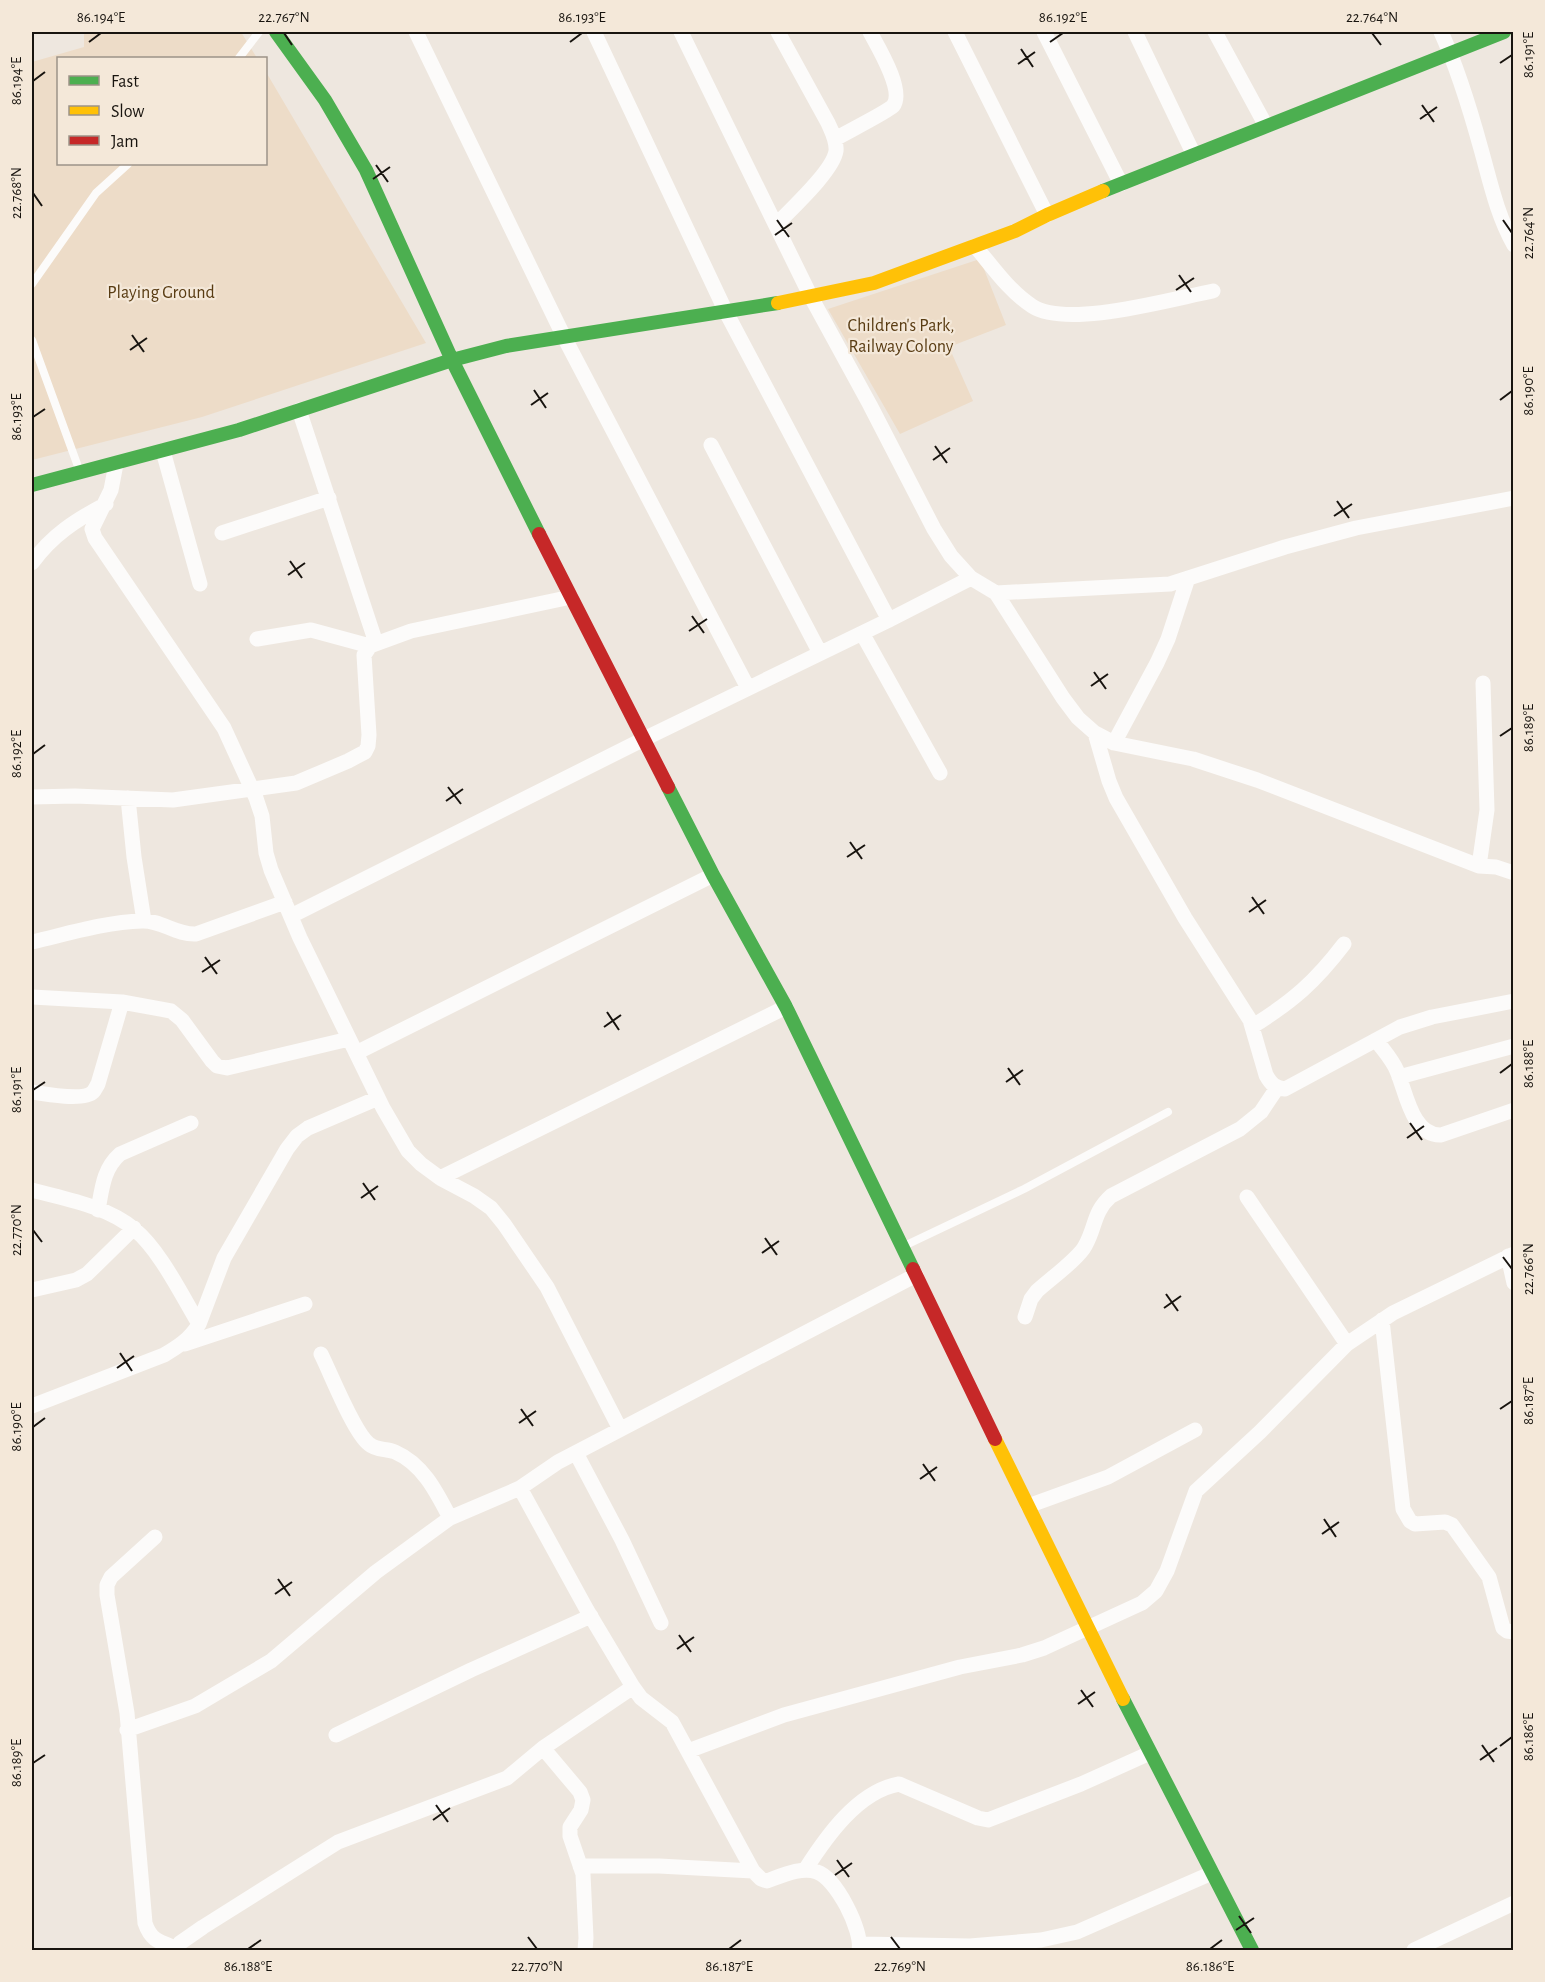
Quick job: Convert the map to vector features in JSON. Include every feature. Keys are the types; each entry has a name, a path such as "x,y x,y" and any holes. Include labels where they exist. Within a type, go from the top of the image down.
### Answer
{"street":[{"path":"276,32 325,100 366,170 452,360 713,875 786,1007 1087,1628 1252,1950"},
{"path":"416,32 564,337 748,688"},
{"path":"594,32 726,312 889,620"},
{"path":"681,32 811,297 934,529 951,556 971,578 996,592 1078,718 1095,733 1114,743 1194,759 1257,780 1479,866 1496,867 1514,873"},
{"path":"776,225 824,174 836,153 835,139 778,32"},
{"path":"835,139 892,106 897,96 893,80 870,32"},
{"path":"956,32 1047,214"},
{"path":"1044,32 1121,184"},
{"path":"1135,32 1194,155"},
{"path":"1215,32 1266,126"},
{"path":"1441,32 1451,52 1476,130 1494,199 1507,234 1514,244"},
{"path":"32,484 116,464 239,430 452,360 506,346 726,312 874,283 1015,231 1047,214 1504,32"},
{"path":"975,246 1016,294 1034,308 1052,314 1074,315 1128,308 1213,291"},
{"path":"299,410 373,644"},
{"path":"711,445 820,653"},
{"path":"163,451 200,585"},
{"path":"116,464 106,504 92,529 95,538 224,728 262,816 271,870 378,1098 408,1150 421,1164 490,1208 519,1244 547,1287 620,1429"},
{"path":"222,533 328,498"},
{"path":"996,592 1170,584 1285,547 1356,528 1514,498"},
{"path":"32,563 56,534 74,521 106,504"},
{"path":"32,942 104,926 144,921 186,934 196,934 288,909 644,739 971,578"},
{"path":"1114,743 1168,639 1188,578"},
{"path":"257,639 311,630 373,644 411,631 571,597"},
{"path":"862,633 940,773"},
{"path":"32,797 173,800 296,783 348,762 365,752 368,746 364,656 373,644"},
{"path":"1479,866 1487,810 1483,682"},
{"path":"1095,733 1109,781 1126,816 1185,918 1243,1007 1253,1026 1266,1075 1277,1089 1286,1089 1400,1027 1432,1017 1514,1001"},
{"path":"128,798 144,921"},
{"path":"356,1053 713,875"},
{"path":"1253,1026 1302,993 1323,972 1344,944"},
{"path":"32,997 122,1002 171,1011 182,1020 212,1061 217,1066 227,1068 349,1039"},
{"path":"32,1092 87,1096 93,1092 98,1084 122,1002"},
{"path":"440,1178 786,1007"},
{"path":"1376,1040 1390,1059 1418,1123 1426,1132 1442,1135 1514,1110"},
{"path":"1399,1077 1514,1046"},
{"path":"1025,1317 1031,1299 1037,1291 1085,1247 1097,1213 1111,1196 1240,1129 1261,1112 1277,1089"},
{"path":"32,1406 164,1355 182,1344 193,1334 199,1324 224,1258 287,1149 297,1136 308,1128 378,1098"},
{"path":"98,1210 104,1179 111,1161 120,1154 191,1122"},
{"path":"32,1190 98,1210 134,1228 151,1246 199,1324"},
{"path":"1247,1197 1347,1344"},
{"path":"32,1290 60,1285 87,1274 101,1263 134,1228"},
{"path":"688,1751 784,1715 960,1667 1022,1655 1044,1648 1142,1603 1156,1591 1167,1571 1196,1491 1260,1432 1347,1344 1382,1320 1511,1255 1514,1283"},
{"path":"127,1730 195,1707 271,1661 376,1572 450,1518 520,1488 558,1462 916,1275"},
{"path":"182,1344 305,1304"},
{"path":"1382,1320 1402,1509 1405,1516 1415,1524 1445,1522 1452,1525 1489,1576 1503,1629 1514,1632"},
{"path":"321,1354 357,1430 367,1443 375,1449 393,1451 421,1472 433,1485 450,1518"},
{"path":"1028,1506 1108,1477 1195,1430"},
{"path":"576,1453 622,1540 661,1623"},
{"path":"520,1488 633,1687 641,1698 672,1722 753,1871 761,1879 767,1881 805,1870 816,1871 825,1877 836,1889 856,1929 860,1947 970,1946 1017,1943 1060,1936 1112,1918 1212,1873"},
{"path":"155,1537 111,1577 107,1585 107,1595 127,1713 145,1923 148,1933 157,1941 176,1949 180,1943 203,1927 338,1842 507,1778 543,1748 633,1687"},
{"path":"336,1735 471,1670 591,1616"},
{"path":"543,1748 580,1792 584,1800 578,1817 570,1827 570,1836 583,1874 585,1950"},
{"path":"805,1870 822,1843 852,1810 890,1785 899,1784 978,1818 988,1820 1081,1784 1150,1753"},
{"path":"580,1866 659,1866 753,1871"},
{"path":"1414,1950 1514,1903"},
{"path":"1060,1936 1066,1950"}],"lane":[{"path":"240,57 259,32"},
{"path":"32,284 96,193 127,165"},
{"path":"32,340 80,473"},
{"path":"903,1247 1024,1189 1168,1112"}],"green space":[{"name":"Playing Ground","path":"84,32 241,32 256,57 57,57 57,165 267,165 267,74 426,343 202,417 32,460 32,62 84,47"},
{"name":"Children's Park, Railway Colony","path":"980,259 1006,325 949,347 973,401 900,434 828,309"}],"traffic: fast":[{"path":"276,32 325,100 366,170 452,360 539,534"},
{"path":"1103,191 1504,32"},
{"path":"32,485 239,430 452,360 506,346 778,303"},
{"path":"668,787 713,875 786,1007 913,1269"},
{"path":"1123,1699 1252,1950"}],"traffic: slow":[{"path":"778,303 874,283 1015,231 1103,191"},
{"path":"995,1439 1123,1699"}],"traffic: jam":[{"path":"539,534 668,787"},
{"path":"913,1269 995,1439"}]}
